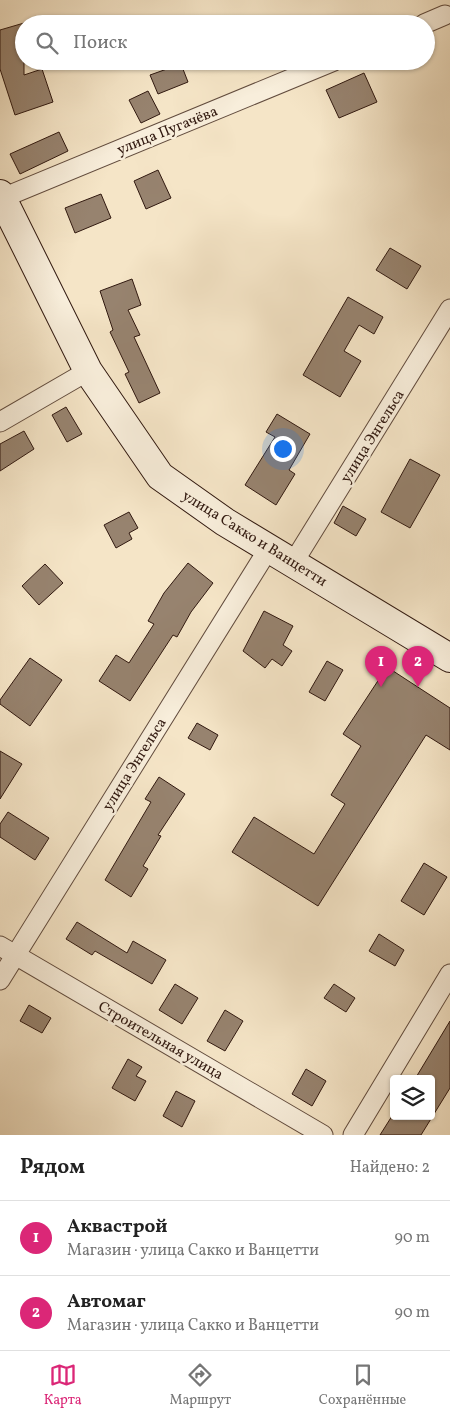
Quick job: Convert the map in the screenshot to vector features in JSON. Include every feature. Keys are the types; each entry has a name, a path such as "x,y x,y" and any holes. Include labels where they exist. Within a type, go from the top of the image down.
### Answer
{"street":[{"path":"435,19 445,15"},
{"name":"улица Пугачёва","path":"1,197 312,70"},
{"name":"улица Сакко и Ванцетти","path":"1,197 88,371 160,476 224,522 450,658"},
{"name":"улица Энгельса","path":"294,563 450,309"},
{"path":"0,422 88,371"},
{"name":"улица Энгельса","path":"0,980 7,950 269,548"},
{"name":"Строительная улица","path":"7,950 323,1135"},
{"path":"353,1135 450,974"}],"building":[{"path":"15,26 15,70 24,70 24,75 42,70 53,102 15,115 0,69 0,30"},
{"path":"164,70 183,70 188,82 158,94 150,75"},
{"path":"364,73 377,102 339,118 326,90"},
{"path":"148,91 160,114 141,123 129,100"},
{"path":"59,132 68,151 20,174 10,154"},
{"path":"158,170 171,198 146,209 134,181"},
{"path":"101,194 111,218 75,233 65,208"},
{"path":"390,248 421,266 407,289 376,270"},
{"path":"132,279 141,305 128,310 140,335 134,337 160,393 139,403 125,374 129,372 110,332 113,330 100,291"},
{"path":"348,297 383,317 374,334 359,325 344,351 361,361 340,397 303,375"},
{"path":"66,407 82,434 67,442 52,415"},
{"path":"277,414 310,434 289,470 295,474 276,505 245,485 275,437 266,432"},
{"path":"24,431 34,449 0,471 0,444"},
{"path":"410,459 440,475 410,528 381,512"},
{"path":"343,506 366,519 356,536 334,523"},
{"path":"129,512 138,528 129,533 132,539 116,548 104,525"},
{"path":"188,563 213,583 191,612 177,637 173,635 130,701 99,681 116,655 129,663 154,624 148,621 164,593"},
{"path":"45,564 63,583 39,605 22,586"},
{"path":"264,611 293,626 283,645 292,651 282,666 272,659 265,668 243,651"},
{"path":"30,658 62,680 30,726 0,704 0,700"},
{"path":"327,661 343,670 325,701 309,692"},
{"path":"387,667 450,708 450,750 426,735 318,906 232,852 254,817 314,854 345,804 331,795 361,746 343,734"},
{"path":"197,723 218,735 210,750 188,738"},
{"path":"0,751 22,764 0,799"},
{"path":"159,777 185,794 158,835 161,836 143,866 148,869 131,897 105,880 151,802 145,799"},
{"path":"8,812 49,838 35,860 0,837 0,824"},
{"path":"424,863 447,877 424,915 401,901"},
{"path":"77,922 127,953 133,941 166,960 152,984 95,951 92,955 66,939"},
{"path":"379,934 404,950 395,966 369,951"},
{"path":"175,984 198,998 182,1024 159,1010"},
{"path":"334,984 355,998 346,1012 324,998"},
{"path":"29,1005 51,1018 42,1033 20,1021"},
{"path":"225,1010 243,1021 225,1051 207,1041"},
{"path":"450,1021 450,1088 435,1112 435,1075 417,1075"},
{"path":"128,1059 142,1067 136,1076 146,1081 135,1101 112,1088"},
{"path":"306,1069 326,1081 312,1106 292,1094"},
{"path":"176,1091 195,1101 182,1127 163,1116"},
{"path":"390,1119 430,1120 421,1135 380,1135"}],"place":[{"name":"Аквастрой","path":"381,687"},
{"name":"Автомаг","path":"418,687"}]}
